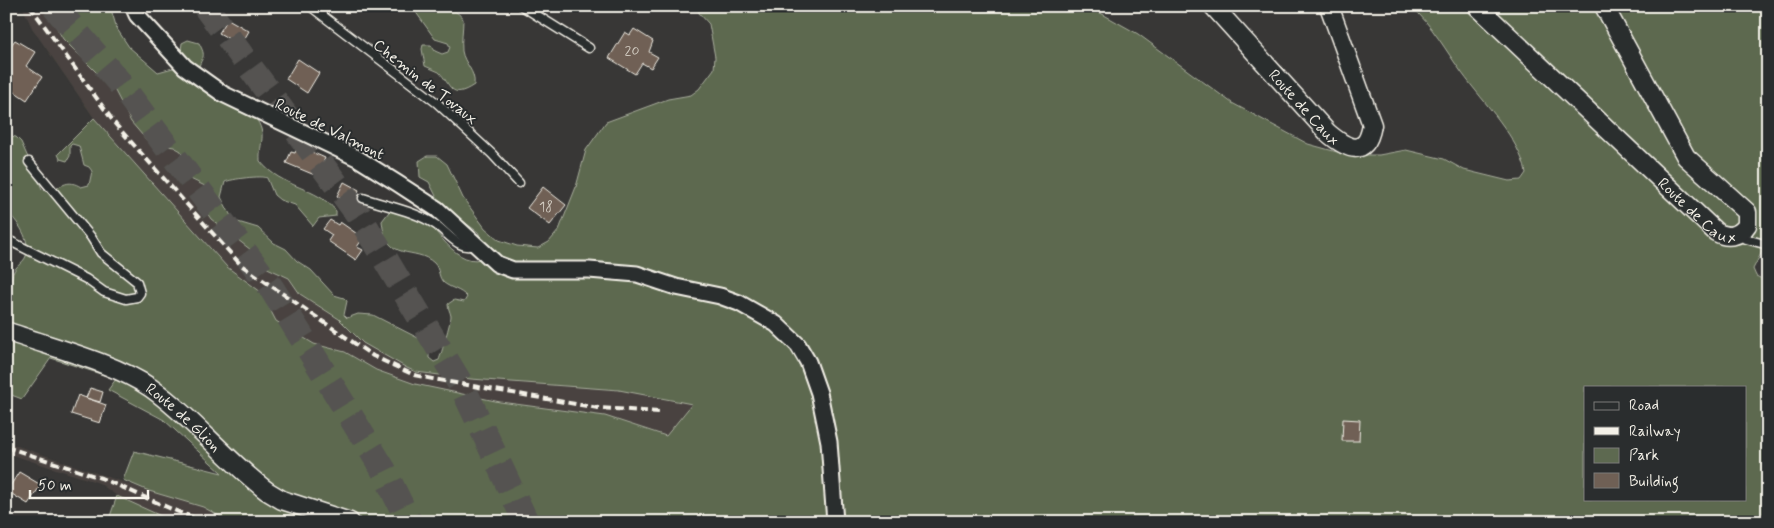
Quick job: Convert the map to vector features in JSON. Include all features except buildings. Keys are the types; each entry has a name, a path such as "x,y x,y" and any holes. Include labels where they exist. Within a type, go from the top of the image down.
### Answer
{"street":[{"name":"Route de Valmont","path":"133,6 137,15 185,67 223,94 357,158 437,209 497,264 513,270 598,270 637,274 676,287 720,296 739,303 776,324 798,345 808,362 819,393 829,442 835,522"},
{"name":"Route de Caux","path":"1213,6 1328,134 1344,146 1354,148 1362,146 1368,140 1372,125 1329,6"},
{"name":"Route de Caux","path":"1476,6 1716,232 1729,236 1741,233 1748,220 1744,208 1686,157 1604,6"},
{"name":"Route de Glion","path":"6,331 116,370 143,384 175,407 267,492 282,500 350,522"}],"lane":[{"name":"Chemin de Tovaux","path":"310,6 437,103 479,141 519,184"},
{"path":"522,6 590,48"},
{"path":"6,239 86,279 104,292 126,299 138,297 140,293 138,282 102,253 91,237 28,162"},
{"path":"362,198 431,221 459,244 465,246 475,244"},
{"path":"1741,233 1746,239 1768,245"}],"shaded area":[{"path":"22,6 48,6 50,16 63,39 115,91 121,105 149,143 174,147 181,151 184,163 183,173 188,179 205,186 201,204 211,219 251,250 257,260 271,270 289,278 300,294 339,319 356,337 375,350 416,372 471,379 619,390 692,404 667,436 605,416 500,402 415,384 376,370 345,352 314,344 276,321 261,292 227,267 94,118 32,28"},
{"path":"6,442 149,491 203,507 230,522 172,521 117,496 99,483 6,453"}],"green space":[{"path":"48,6 110,6 117,29 129,47 158,72 173,68 180,57 182,43 188,40 199,43 203,57 198,69 255,117 259,124 262,134 260,161 278,177 319,197 336,211 336,216 319,218 313,226 295,205 280,200 274,195 267,178 253,177 225,182 221,197 232,218 238,222 258,228 274,243 286,249 297,261 311,270 334,295 344,298 347,301 344,315 347,318 358,314 373,315 429,345 429,358 434,362 439,360 451,316 448,304 454,300 464,302 467,297 462,292 444,283 434,263 426,258 395,248 389,243 382,221 392,208 407,207 425,220 460,256 470,259 481,259 486,248 478,232 450,212 437,198 429,182 420,177 419,161 427,156 437,156 447,164 463,198 485,228 499,240 517,246 538,248 549,242 559,230 576,187 586,150 606,122 668,99 691,95 699,89 714,69 715,57 709,24 699,13 697,6 1088,6 1138,34 1232,103 1308,144 1348,155 1379,155 1406,150 1444,159 1464,170 1509,181 1521,180 1526,173 1522,160 1509,134 1419,13 1411,6 1768,6 1768,240 1753,269 1756,276 1768,282 1768,522 230,522 203,507 149,491 123,480 134,451 222,473 164,420 108,390 116,379 51,358 22,399 6,393 6,289 15,269 25,258 27,244 15,220 6,211 6,178 10,175 6,170 6,135 16,137 21,142 42,189 51,192 69,183 81,187 89,185 92,171 84,165 79,146 72,144 70,146 70,156 67,161 60,159 58,154 94,118 227,267 261,292 276,321 314,344 345,352 376,370 415,384 500,402 605,416 666,436 692,404 619,390 471,379 416,372 363,343 339,319 300,294 289,278 261,265 251,250 211,219 201,204 205,186 184,176 184,162 181,151 174,147 149,143 131,122 115,91 63,39 50,16"},
{"path":"407,6 445,7 463,19 462,51 472,72 474,85 466,90 456,91 449,86 439,72 425,66 423,45 431,45 435,51 442,54 448,52 450,47 448,43 435,39 415,11"},
{"path":"117,496 172,521 176,522 108,522"}],"tunnel":[{"path":"54,6 118,81 272,289 383,469 409,522"},
{"path":"205,6 358,214 464,390 526,522"}],"railway":[{"path":"30,6 116,125 241,265 373,356 414,375 433,379 598,408 660,412"},
{"path":"6,447 101,478 183,514 208,522"}]}
